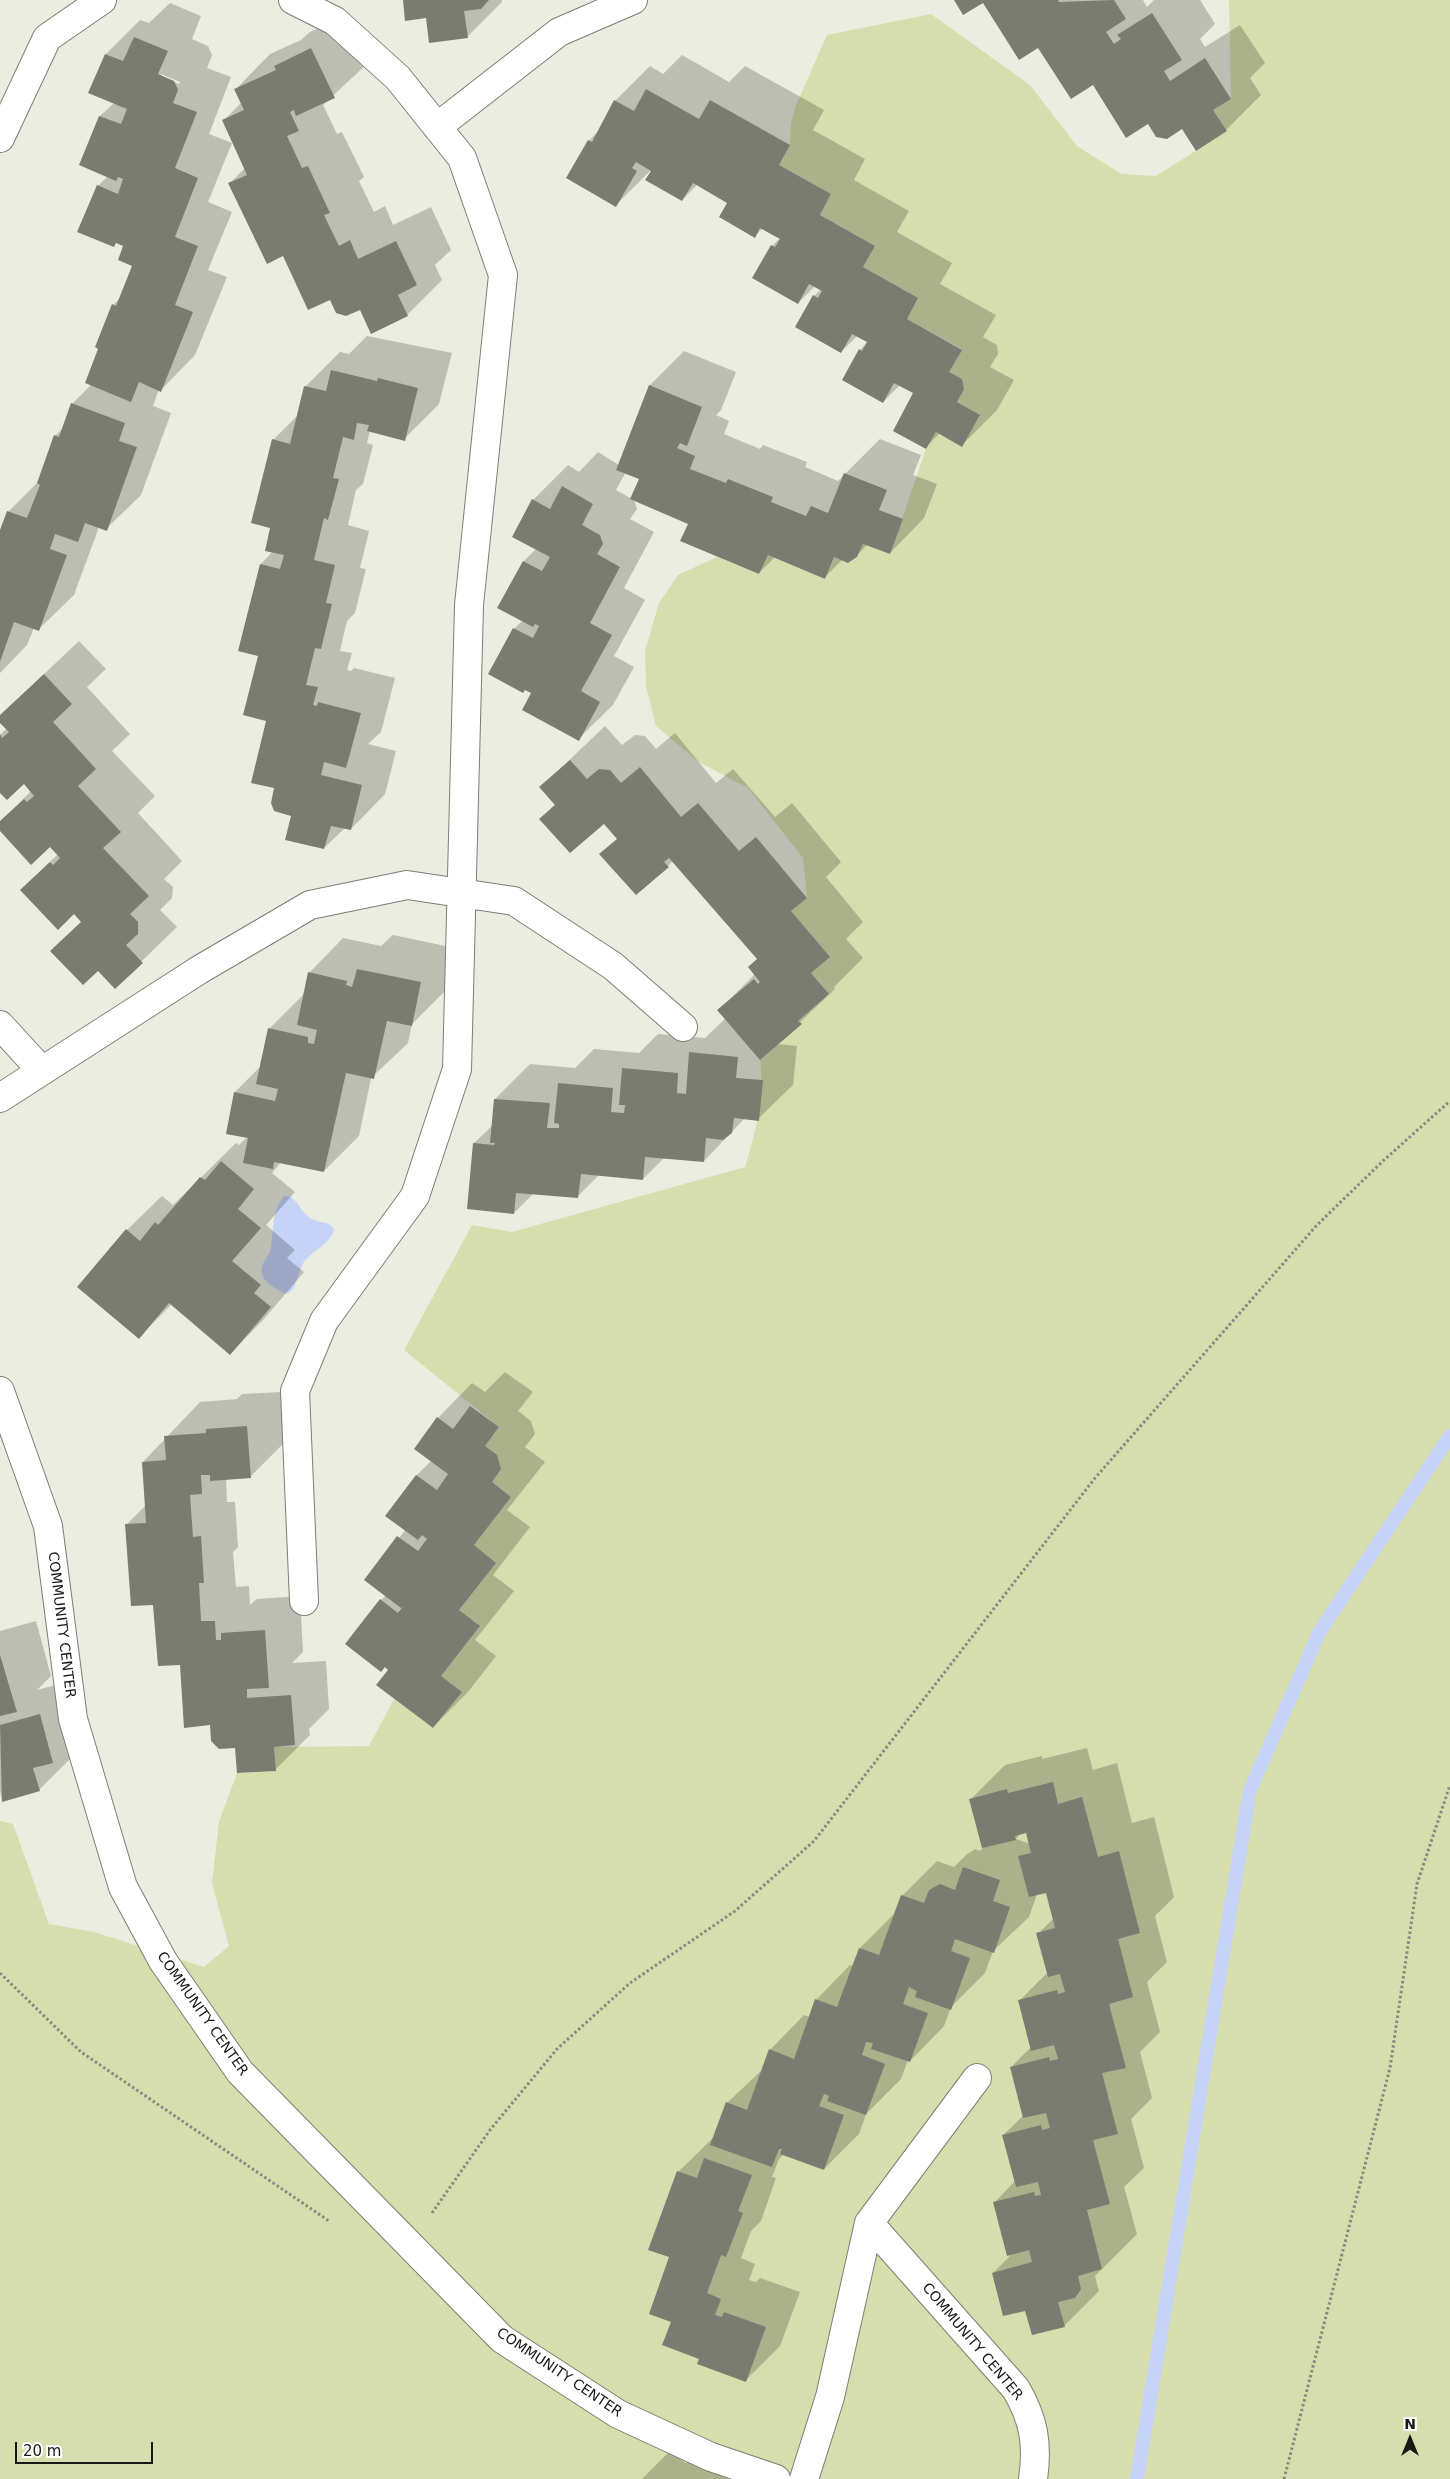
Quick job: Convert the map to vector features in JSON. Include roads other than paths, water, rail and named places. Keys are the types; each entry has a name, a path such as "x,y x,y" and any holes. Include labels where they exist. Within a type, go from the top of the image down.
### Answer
{"street":[{"path":"0,138 47,38 102,0"},
{"path":"293,0 335,21 398,78 462,158 503,275 469,605 457,1069 415,1196 324,1321 295,1390 304,1602"},
{"path":"437,127 559,32 633,0"},
{"path":"0,1098 199,970 310,905 407,885 514,901 613,966 683,1027"},
{"path":"0,1024 42,1071"},
{"name":"COMMUNITY CENTER","path":"0,1391 48,1526 74,1719 123,1887 163,1962 240,2072 502,2339 618,2414 711,2458 776,2479"},
{"path":"804,2479 830,2397 869,2223 977,2078"},
{"name":"COMMUNITY CENTER","path":"869,2223 1016,2390 1029,2412 1036,2454 1032,2479"}],"water":[{"path":"284,1196 292,1198 310,1218 327,1223 334,1230 329,1239 304,1262 291,1292 287,1294 267,1282 262,1272 263,1265 271,1248 275,1215"}],"waterway":[{"path":"1137,2479 1250,1790 1320,1631 1450,1436"}]}
